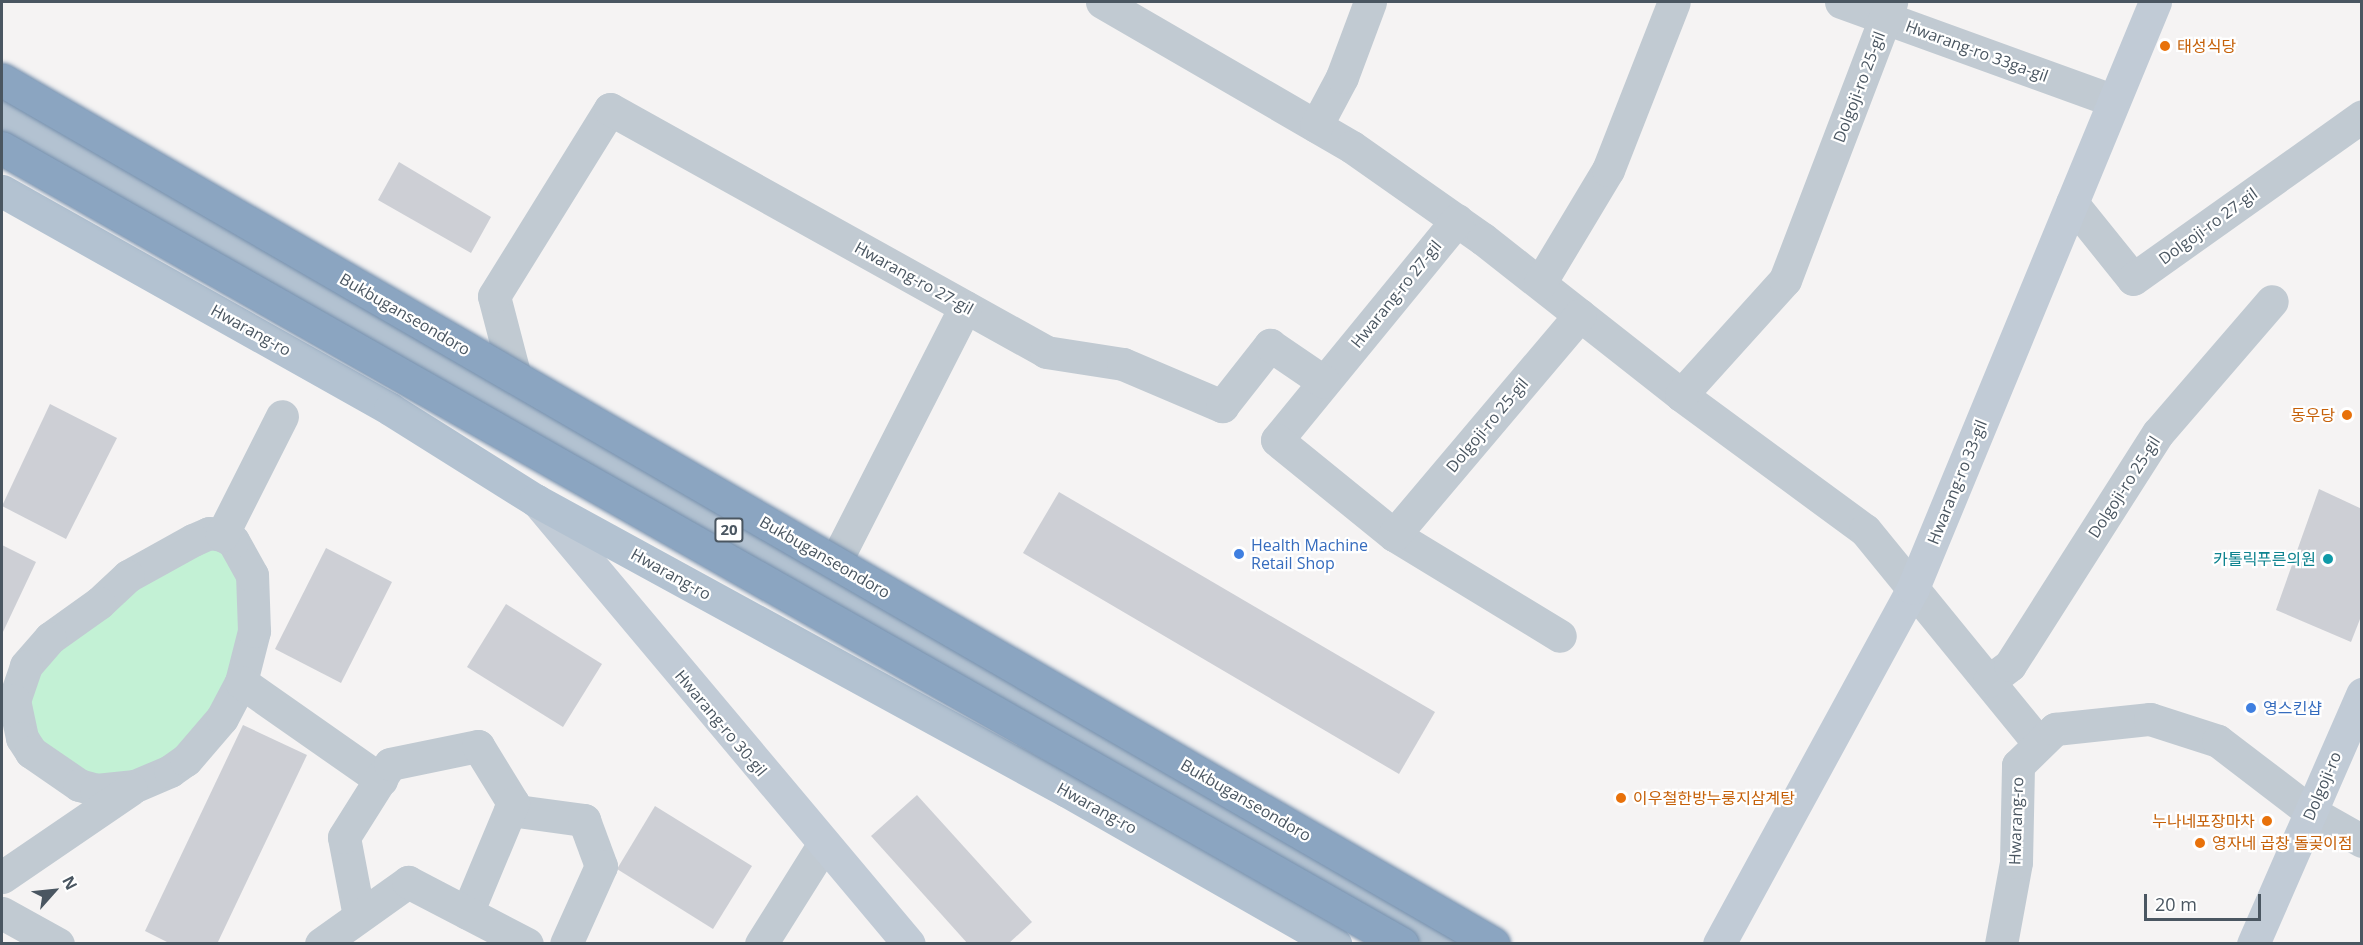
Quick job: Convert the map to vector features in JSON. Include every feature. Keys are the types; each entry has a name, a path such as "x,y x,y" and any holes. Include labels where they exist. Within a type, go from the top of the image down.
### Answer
{"highway":[{"name":"Bukbuganseondoro","path":"2,80 1493,944"},
{"path":"2,148 1402,944"}],"main road":[{"name":"20","path":"2,116 1457,944"},
{"name":"Hwarang-ro","path":"5,201 390,409 536,500 1067,791 1335,944"}],"street":[{"path":"1102,2 1316,126 1457,220 1681,395 1865,530 2038,742 2055,729 2150,718 2218,741 2311,812 2361,842"},
{"path":"1316,126 1342,77 1370,2"},
{"path":"1540,283 1608,170 1674,2"},
{"name":"Hwarang-ro 33ga-gil","path":"1840,2 1888,10 2114,101"},
{"name":"Hwarang-ro 33-gil","path":"1719,944 1913,588 2155,2"},
{"name":"Dolgoji-ro 25-gil","path":"1681,395 1785,280 1888,10"},
{"name":"Hwarang-ro 27-gil","path":"525,413 494,296 610,109 1046,352 1123,364 1222,406 1270,345 1324,382 1457,220"},
{"name":"Dolgoji-ro 27-gil","path":"2072,203 2133,279 2361,116"},
{"name":"Dolgoji-ro 25-gil","path":"1989,681 2010,665 2158,433 2272,301"},
{"path":"824,584 966,307"},
{"name":"Dolgoji-ro 25-gil","path":"1394,535 1580,315"},
{"path":"390,409 440,395 420,355"},
{"path":"1324,382 1277,440 1394,535 1560,636"},
{"path":"487,469 480,419 525,413"},
{"path":"222,535 282,416"},
{"name":"Hwarang-ro 30-gil","path":"536,500 823,845 909,944"},
{"path":"2,877 135,786 170,771 200,747 232,704 241,682 254,631 252,575 233,541 222,535 209,533 128,576 99,603 64,626 26,666 14,699 22,738 31,752 46,763 79,785 96,790 135,786"},
{"path":"241,682 381,780"},
{"name":"Dolgoji-ro","path":"2253,944 2361,694"},
{"name":"Hwarang-ro","path":"2001,944 2016,862 2018,765 2038,742"},
{"path":"359,916 344,837 390,764 478,747 513,804 467,913"},
{"path":"510,810 584,820 601,866 566,944"},
{"path":"761,944 823,845"},
{"path":"321,944 408,882 527,944"},
{"path":"2,913 58,944"}],"green space":[{"path":"233,541 254,631 210,734 114,789 46,763 14,700 84,614 162,557"}],"building":[{"path":"399,162 491,217 471,253 378,200"},
{"path":"50,404 117,438 66,539 2,506"},
{"name":"카톨릭푸른의원","path":"2319,489 2362,509 2362,614 2351,642 2276,610"},
{"path":"1059,492 1435,712 1399,774 1023,553"},
{"path":"2,545 36,562 2,634"},
{"path":"326,548 392,582 341,683 275,649"},
{"path":"506,604 602,664 563,727 467,667"},
{"path":"243,725 307,755 217,944 171,944 145,931"},
{"path":"917,795 1032,922 1008,944 968,944 871,836"},
{"path":"655,806 752,866 713,929 617,869"}],"place":[{"name":"태성식당","path":"2165,46"},
{"name":"동우당","path":"2347,415"},
{"name":"Health Machine Retail Shop","path":"1239,554"},
{"name":"카톨릭푸른의원","path":"2328,559"},
{"name":"영스킨샵","path":"2251,708"},
{"name":"이우철한방누룽지삼계탕","path":"1621,798"},
{"name":"누나네포장마차","path":"2267,821"},
{"name":"영자네 곱창 돌곶이점","path":"2200,843"}]}
